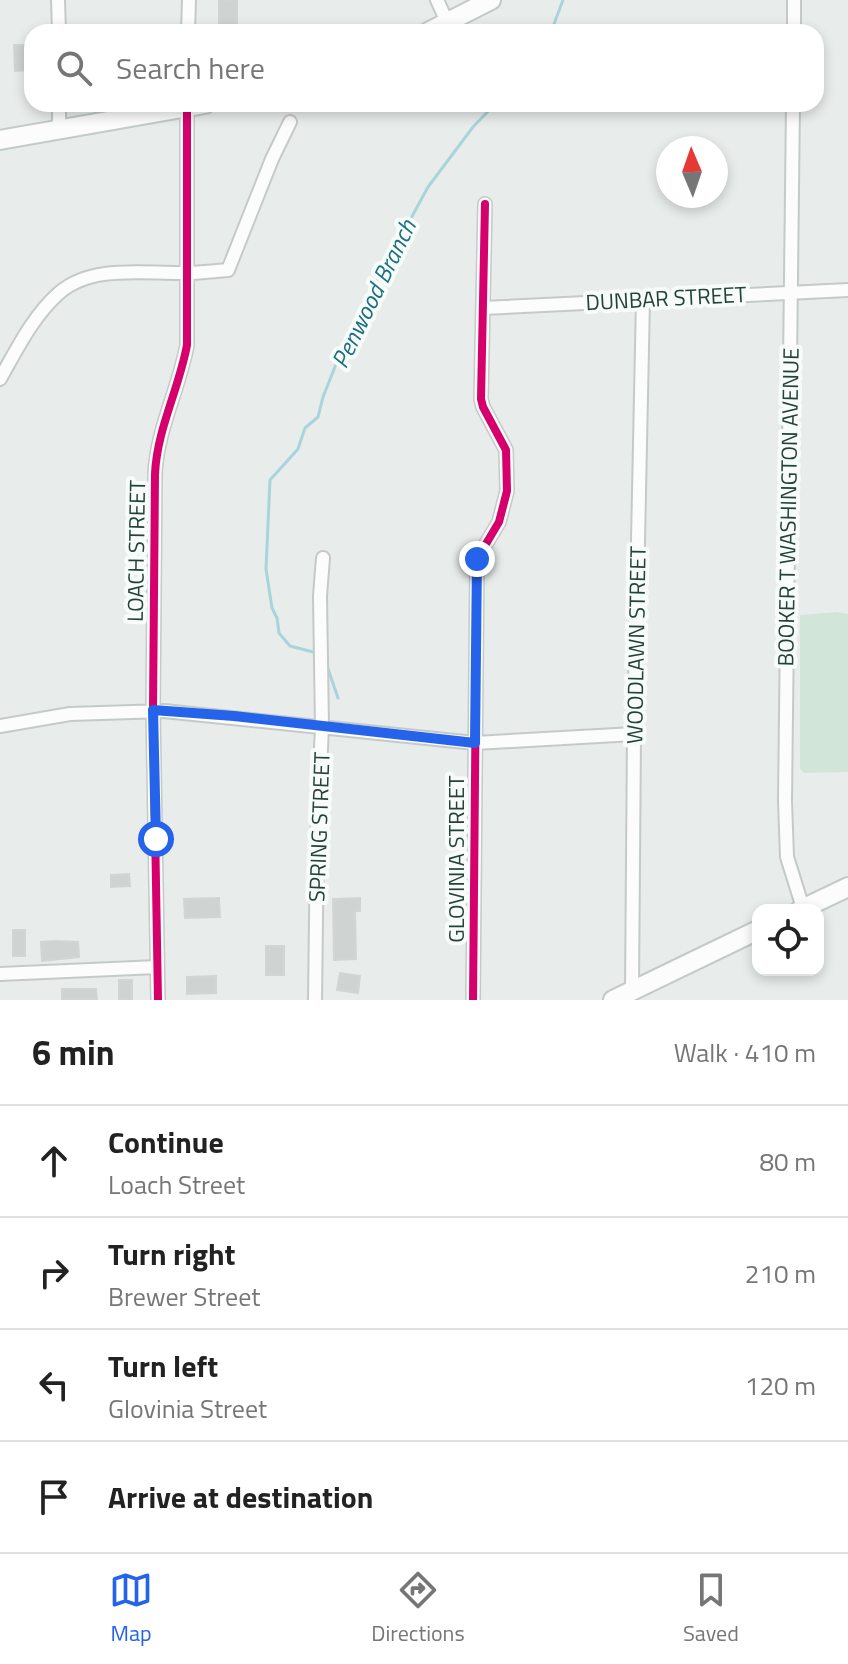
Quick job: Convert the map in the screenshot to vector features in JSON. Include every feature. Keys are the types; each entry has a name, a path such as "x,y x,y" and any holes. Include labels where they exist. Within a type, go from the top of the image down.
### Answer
{"main road":[{"path":"448,24 491,0"},
{"path":"0,140 155,112"},
{"path":"812,904 848,887"},
{"path":"613,1000 752,933"}],"street":[{"path":"58,0 59,24"},
{"path":"188,24 189,0"},
{"path":"437,0 448,24"},
{"path":"794,0 794,24"},
{"path":"59,112 59,130"},
{"name":"LOACH STREET","path":"158,1000 153,710 155,462 166,417 183,371 187,345 193,112"},
{"name":"BOOKER T WASHINGTON AVENUE","path":"793,112 785,801 787,857 800,904"},
{"path":"0,379 32,323 61,291 87,277 228,270 290,122"},
{"name":"GLOVINIA STREET","path":"473,1000 477,559 499,522 507,491 506,450 481,399 485,204"},
{"name":"DUNBAR STREET","path":"483,308 848,290"},
{"name":"WOODLAWN STREET","path":"632,991 643,299"},
{"name":"SPRING STREET","path":"315,1000 323,558"},
{"path":"0,726 70,714 153,710 475,743 634,734"},
{"path":"0,974 157,967"}],"green space":[{"path":"848,614 848,772 804,773 800,769 800,615"}],"building":[{"path":"219,0 237,0 237,24 219,24"},
{"path":"14,45 24,45 24,70 15,71"},
{"path":"129,874 130,886 111,887 111,875"},
{"path":"219,898 220,917 185,918 184,899"},
{"path":"360,898 360,911 355,911 356,959 334,960 333,899"},
{"path":"13,930 25,930 25,956 13,956"},
{"path":"41,942 78,942 79,957 42,961"},
{"path":"266,946 284,946 284,975 266,975"},
{"path":"340,973 360,976 358,993 337,990"},
{"path":"216,976 216,993 187,994 187,977"},
{"path":"119,980 132,980 132,1000 119,1000"},
{"path":"62,989 96,989 97,1000 62,1000"}],"waterway":[{"name":"Penwood Branch","path":"554,24 563,0"},
{"name":"Penwood Branch","path":"317,653 290,646 279,633 272,608 266,569 270,480 298,449 305,428 318,417 348,334 428,187 487,112"},
{"name":"Penwood Branch","path":"325,660 338,698"}],"cycle path":[{"path":"158,1000 153,710 155,474 160,441 187,345 187,112"},
{"path":"473,1000 477,559 499,522 507,491 506,450 481,399 485,204"}],"route":[{"path":"156,839 153,710 475,743 477,559"}]}
